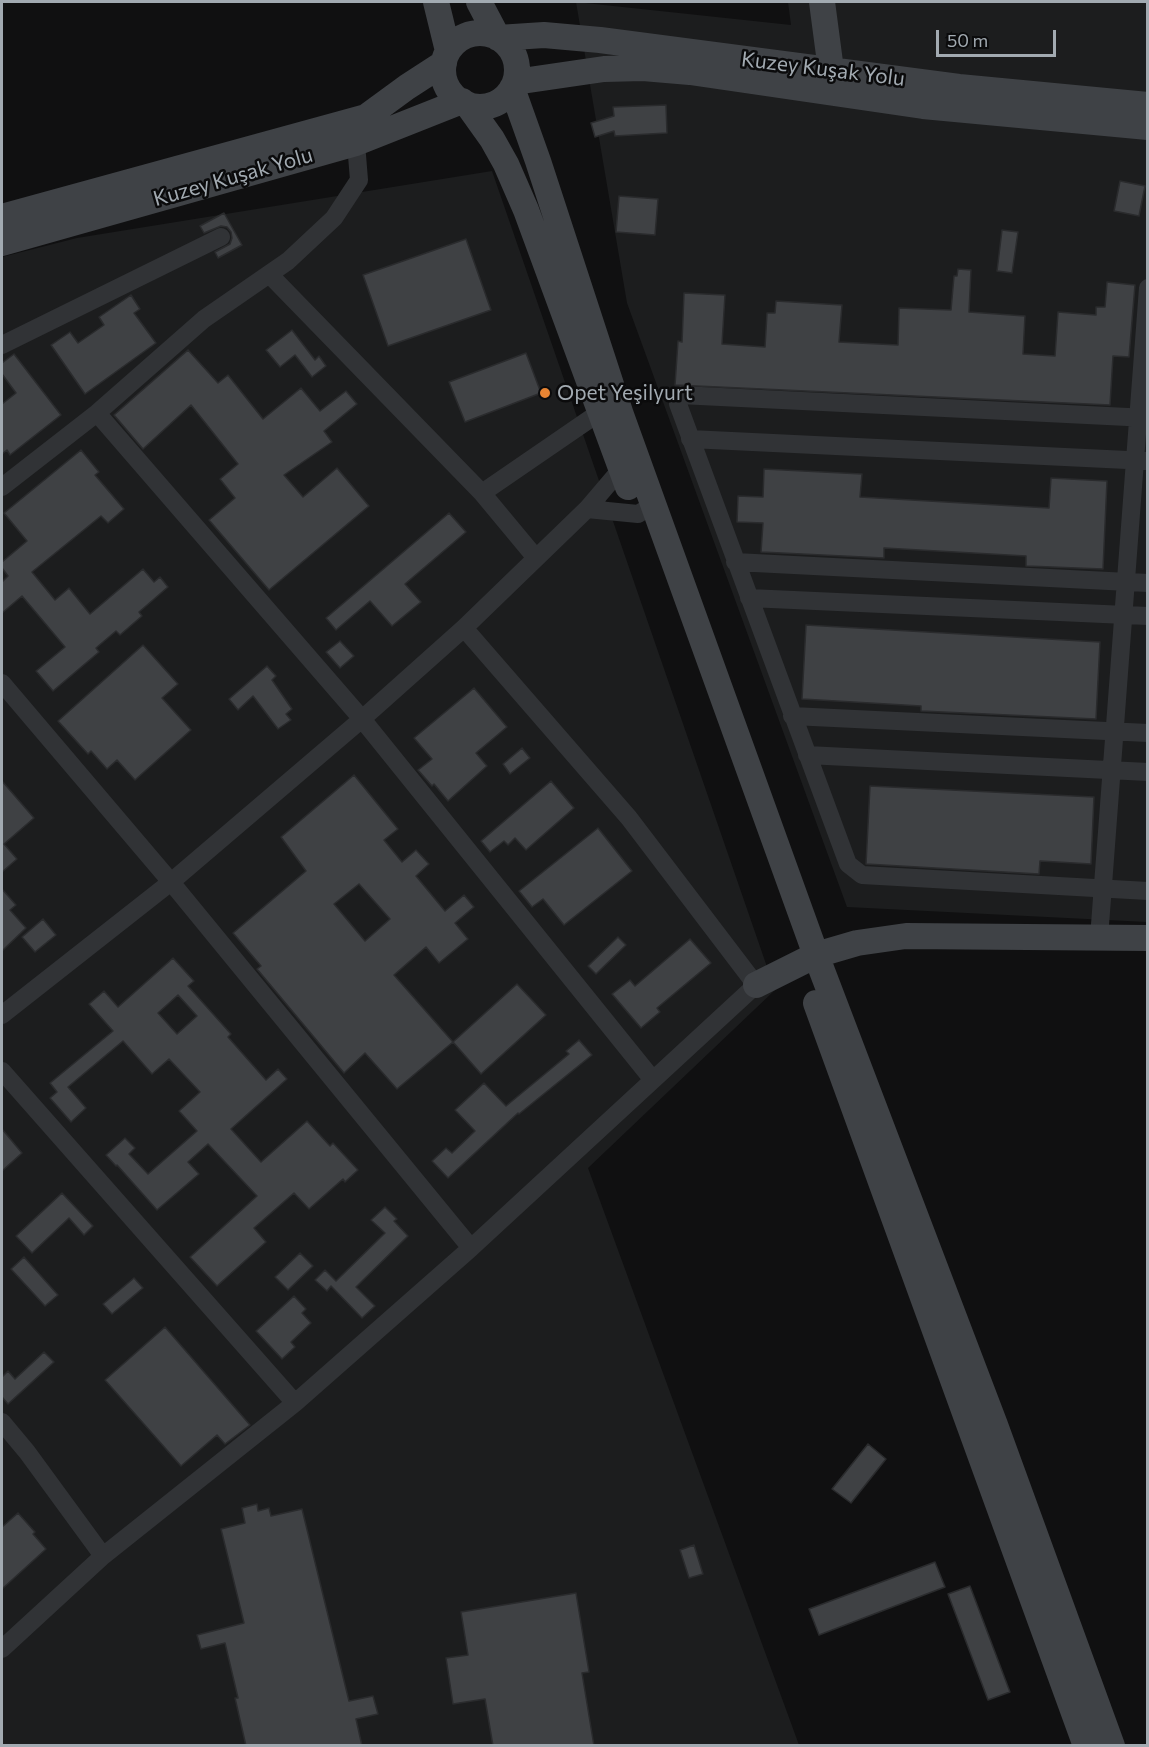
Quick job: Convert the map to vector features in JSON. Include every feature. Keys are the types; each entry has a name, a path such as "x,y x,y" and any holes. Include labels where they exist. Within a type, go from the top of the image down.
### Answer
{"street":[{"path":"436,2 446,57 444,76 448,88 464,103 492,139 506,164 526,210 600,412 628,461"},
{"path":"479,2 498,38"},
{"path":"822,2 831,70"},
{"path":"446,57 456,41 467,35 479,33 492,34 498,38 511,49 516,59 517,71 513,85 501,100 479,107 464,103"},
{"name":"Kuzey Kuşak Yolu","path":"498,38 544,35 600,40 959,87 1148,105"},
{"name":"Kuzey Kuşak Yolu","path":"2,217 366,117 446,57"},
{"name":"Kuzey Kuşak Yolu","path":"513,85 604,69 643,68 690,72 923,106 1148,127"},
{"path":"513,85 628,461 808,959 1086,1746"},
{"name":"Kuzey Kuşak Yolu","path":"2,243 356,143 464,103"},
{"path":"2,487 97,413 204,319 288,261 334,218 359,180 356,143"},
{"path":"2,345 221,237"},
{"path":"269,274 482,493 536,558"},
{"path":"1100,938 1123,615 1141,460 1148,288"},
{"path":"1143,418 680,395 678,404 848,864 862,875 1148,891"},
{"path":"482,493 600,412"},
{"path":"97,413 362,719 653,1080"},
{"path":"690,439 1141,460"},
{"path":"2,1015 171,882 362,719 464,628 587,508 628,461"},
{"path":"587,508 645,510"},
{"path":"735,562 1148,583"},
{"path":"748,598 1148,616"},
{"path":"464,628 629,818 756,985"},
{"path":"2,683 171,882 471,1248"},
{"path":"792,716 1148,733"},
{"path":"807,755 1148,772"},
{"path":"2,1649 103,1556 295,1403 471,1248 756,985 808,959 857,943 906,936 1148,938"},
{"path":"808,959 995,1425 1112,1746"},
{"path":"2,1071 295,1403"},
{"path":"2,1422 27,1452 103,1556"}],"shaded area":[{"path":"576,2 791,25 788,2 1147,2 1147,922 847,907 627,303"},
{"path":"492,171 775,990 588,1168 799,1745 2,1746 2,257 77,238"}],"building":[{"path":"666,105 667,133 615,136 614,131 595,137 591,123 614,116 613,107"},
{"path":"1120,181 1145,186 1139,216 1114,211"},
{"path":"619,196 658,199 655,235 616,232"},
{"path":"224,213 242,245 218,258 215,252 230,244 231,232 227,227 221,226 204,233 200,226"},
{"path":"1002,230 1018,232 1012,273 997,271"},
{"path":"466,239 491,310 388,346 363,275"},
{"path":"958,269 971,270 969,312 1025,316 1023,354 1055,356 1058,312 1096,315 1096,307 1105,307 1107,282 1135,285 1129,357 1113,356 1110,405 675,385 678,341 682,342 684,293 725,295 722,344 765,347 767,313 775,313 776,301 842,305 839,342 898,345 899,308 951,310 954,276 957,276"},
{"path":"131,295 140,309 134,313 156,343 85,394 51,345 70,332 78,343 104,325 99,317"},
{"path":"292,330 315,360 319,356 326,366 312,377 295,355 280,367 266,350"},
{"path":"188,350 218,383 228,375 263,419 301,388 320,411 346,391 357,404 324,431 332,442 284,475 303,497 337,468 369,506 269,590 209,520 235,498 220,479 238,464 191,405 143,449 114,415"},
{"path":"526,353 541,393 465,422 449,382"},
{"path":"14,354 61,415 10,455 7,450 2,454 2,404 16,393 2,374 2,363"},
{"path":"81,450 99,472 95,475 124,509 108,523 101,516 32,572 55,600 69,588 90,614 143,569 154,582 160,577 168,587 139,612 142,616 120,635 116,631 96,648 99,652 53,691 36,671 65,647 22,596 2,613 2,582 8,576 2,568 2,562 27,541 4,513"},
{"path":"764,469 862,474 860,497 1049,508 1051,478 1107,481 1103,569 1026,566 1026,556 884,548 884,558 761,552 763,523 737,522 738,496 763,497"},
{"path":"449,513 466,532 405,584 421,602 392,626 370,601 336,630 326,618"},
{"path":"806,625 1100,642 1096,719 921,711 921,706 802,699"},
{"path":"340,641 354,656 340,668 326,652"},
{"path":"143,645 178,684 162,698 191,730 135,780 117,760 107,769 91,751 88,754 58,721"},
{"path":"267,666 276,676 272,680 292,709 286,714 291,720 278,729 253,696 238,710 229,699"},
{"path":"474,688 507,727 476,753 487,766 448,801 418,770 432,759 414,738"},
{"path":"522,748 530,758 510,774 503,764"},
{"path":"354,775 398,829 384,840 402,862 416,850 429,864 416,876 445,911 464,895 474,907 455,923 468,939 439,963 426,947 394,975 453,1042 397,1089 365,1053 344,1073 257,969 261,966 233,933 306,871 281,837","holes":["359,884 390,919 365,941 334,904"]},
{"path":"2,781 34,818 4,844 17,859 2,872"},
{"path":"551,781 574,808 526,850 515,838 508,845 504,841 490,852 481,841"},
{"path":"870,786 1094,797 1091,864 1040,861 1039,874 866,864"},
{"path":"598,828 632,871 564,925 543,899 532,907 519,891"},
{"path":"2,889 16,905 10,910 26,928 2,951"},
{"path":"43,919 56,935 35,952 22,937"},
{"path":"618,937 626,945 596,974 588,966"},
{"path":"690,939 711,963 657,1008 660,1012 641,1028 612,994 630,980 635,986"},
{"path":"173,958 194,981 188,986 231,1034 228,1037 266,1080 278,1069 287,1079 231,1129 261,1162 307,1121 330,1146 333,1143 358,1170 345,1182 343,1179 309,1209 294,1193 254,1228 266,1242 217,1286 190,1257 257,1196 208,1144 188,1162 199,1174 157,1210 106,1155 125,1138 135,1148 129,1154 148,1174 197,1131 179,1111 200,1092 169,1059 152,1074 123,1041 68,1087 86,1108 71,1122 50,1098 57,1092 50,1083 113,1031 89,1004 104,991 118,1007","holes":["178,995 197,1016 177,1034 158,1013"]},
{"path":"517,984 546,1015 481,1074 453,1042"},
{"path":"579,1040 592,1055 518,1113 448,1178 432,1161 446,1148 452,1153 475,1131 455,1110 484,1083 506,1106 569,1054 566,1051"},
{"path":"2,1129 22,1153 2,1171"},
{"path":"62,1193 93,1226 84,1235 69,1218 32,1253 16,1236"},
{"path":"385,1207 397,1219 394,1221 408,1236 356,1287 375,1306 362,1318 331,1286 327,1291 315,1280 325,1270 336,1281 385,1233 371,1220"},
{"path":"300,1253 313,1266 288,1290 275,1277"},
{"path":"24,1257 58,1295 45,1306 11,1269"},
{"path":"134,1278 143,1288 112,1314 103,1304"},
{"path":"294,1296 306,1309 302,1313 311,1323 291,1342 295,1347 282,1359 256,1331"},
{"path":"165,1327 250,1425 225,1444 217,1435 181,1466 105,1380"},
{"path":"44,1352 54,1362 8,1404 2,1397 2,1377 8,1371 15,1379"},
{"path":"868,1444 886,1459 851,1503 832,1489"},
{"path":"257,1504 258,1511 269,1508 271,1516 302,1509 349,1701 373,1696 378,1714 356,1719 362,1746 246,1746 225,1643 201,1649 197,1635 244,1623 221,1529 245,1523 242,1508"},
{"path":"18,1513 46,1549 2,1589 2,1527"},
{"path":"694,1545 703,1574 689,1578 680,1550"},
{"path":"935,1562 945,1587 819,1635 809,1609"},
{"path":"970,1586 1010,1692 988,1700 948,1594"},
{"path":"576,1593 589,1672 582,1673 594,1746 493,1746 485,1699 453,1704 446,1658 468,1655 461,1612"}],"place":[{"name":"Opet Yeşilyurt","path":"545,393"}]}
